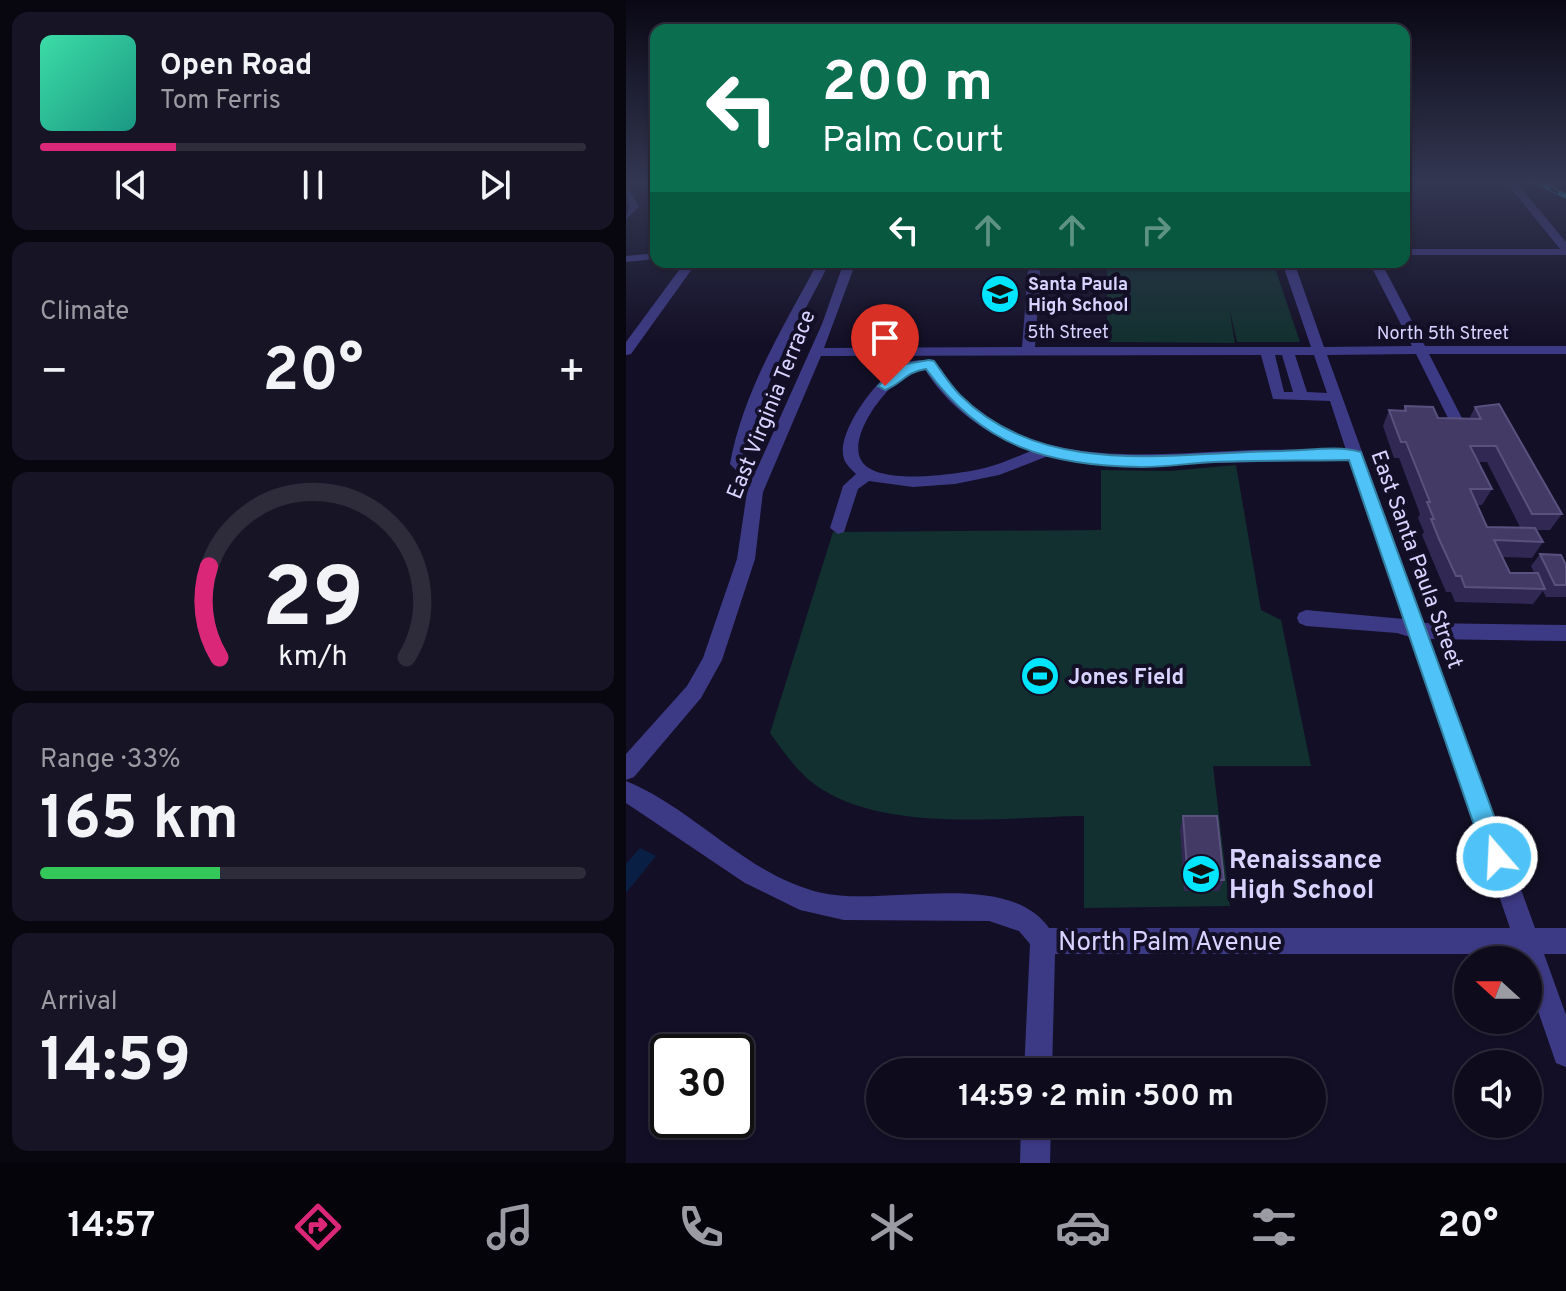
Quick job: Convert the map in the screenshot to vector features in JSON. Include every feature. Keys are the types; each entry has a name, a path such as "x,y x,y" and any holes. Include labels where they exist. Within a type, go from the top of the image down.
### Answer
{"street":[{"path":"1410,252 1566,250"},
{"path":"626,259 650,257"},
{"path":"626,351 687,268"},
{"path":"758,485 738,464 738,455 754,407 821,268"},
{"name":"East Virginia Terrace","path":"626,770 694,692 712,660 746,559 758,485 816,352 848,268"},
{"path":"1028,350 1035,268"},
{"name":"East Santa Paula Street","path":"1290,268 1566,1053"},
{"path":"1378,268 1456,420"},
{"path":"1267,350 1278,396 1335,397"},
{"path":"1287,350 1301,396"},
{"name":"5th Street","path":"816,352 1320,351"},
{"name":"North 5th Street","path":"1320,351 1564,353"},
{"path":"1043,452 986,473 942,481 905,481 867,474 852,459 851,450 857,429 874,398 905,368 929,364 954,397 987,424 1043,452 1127,462 1355,455"},
{"path":"838,528 851,486 867,474"},
{"path":"1306,618 1397,625 1418,631 1566,633"},
{"name":"North Palm Avenue","path":"626,792 765,880 803,900 850,908 972,908 1009,912 1028,922 1043,941 1566,941"},
{"path":"1039,1058 1043,941"},
{"path":"1035,1163 1036,1138"}],"green space":[{"path":"1107,268 1275,268 1300,342 1237,342 1229,307 1235,343 1107,342"},
{"name":"Jones Field","path":"1236,465 1261,610 1281,620 1311,766 1213,766 1230,906 1084,908 1084,816 944,819 874,810 842,800 814,784 770,733 833,532 1101,530 1101,470 1170,471"}],"water":[{"path":"640,848 656,856 626,893 626,864"}],"building":[{"path":"1499,404 1562,514 1532,514 1496,446 1470,446 1492,489 1470,489 1487,527 1535,528 1543,542 1494,540 1510,573 1538,573 1545,589 1465,587 1461,576 1456,576 1439,539 1431,519 1434,519 1427,502 1430,502 1406,442 1401,442 1389,410 1406,411 1405,406 1433,407 1438,418 1481,419 1475,407"},
{"path":"1540,554 1561,555 1566,565 1566,585 1555,585"},
{"path":"1183,816 1217,816 1224,880 1188,880"}],"place":[{"name":"Santa Paula High School","path":"1000,294"},
{"name":"Jones Field","path":"1040,676"},
{"name":"Renaissance High School","path":"1201,874"}],"route":[{"path":"885,386 905,368 929,364 954,397 987,424 1043,452 1072,457 1144,462 1213,457 1355,455 1497,857"}]}
